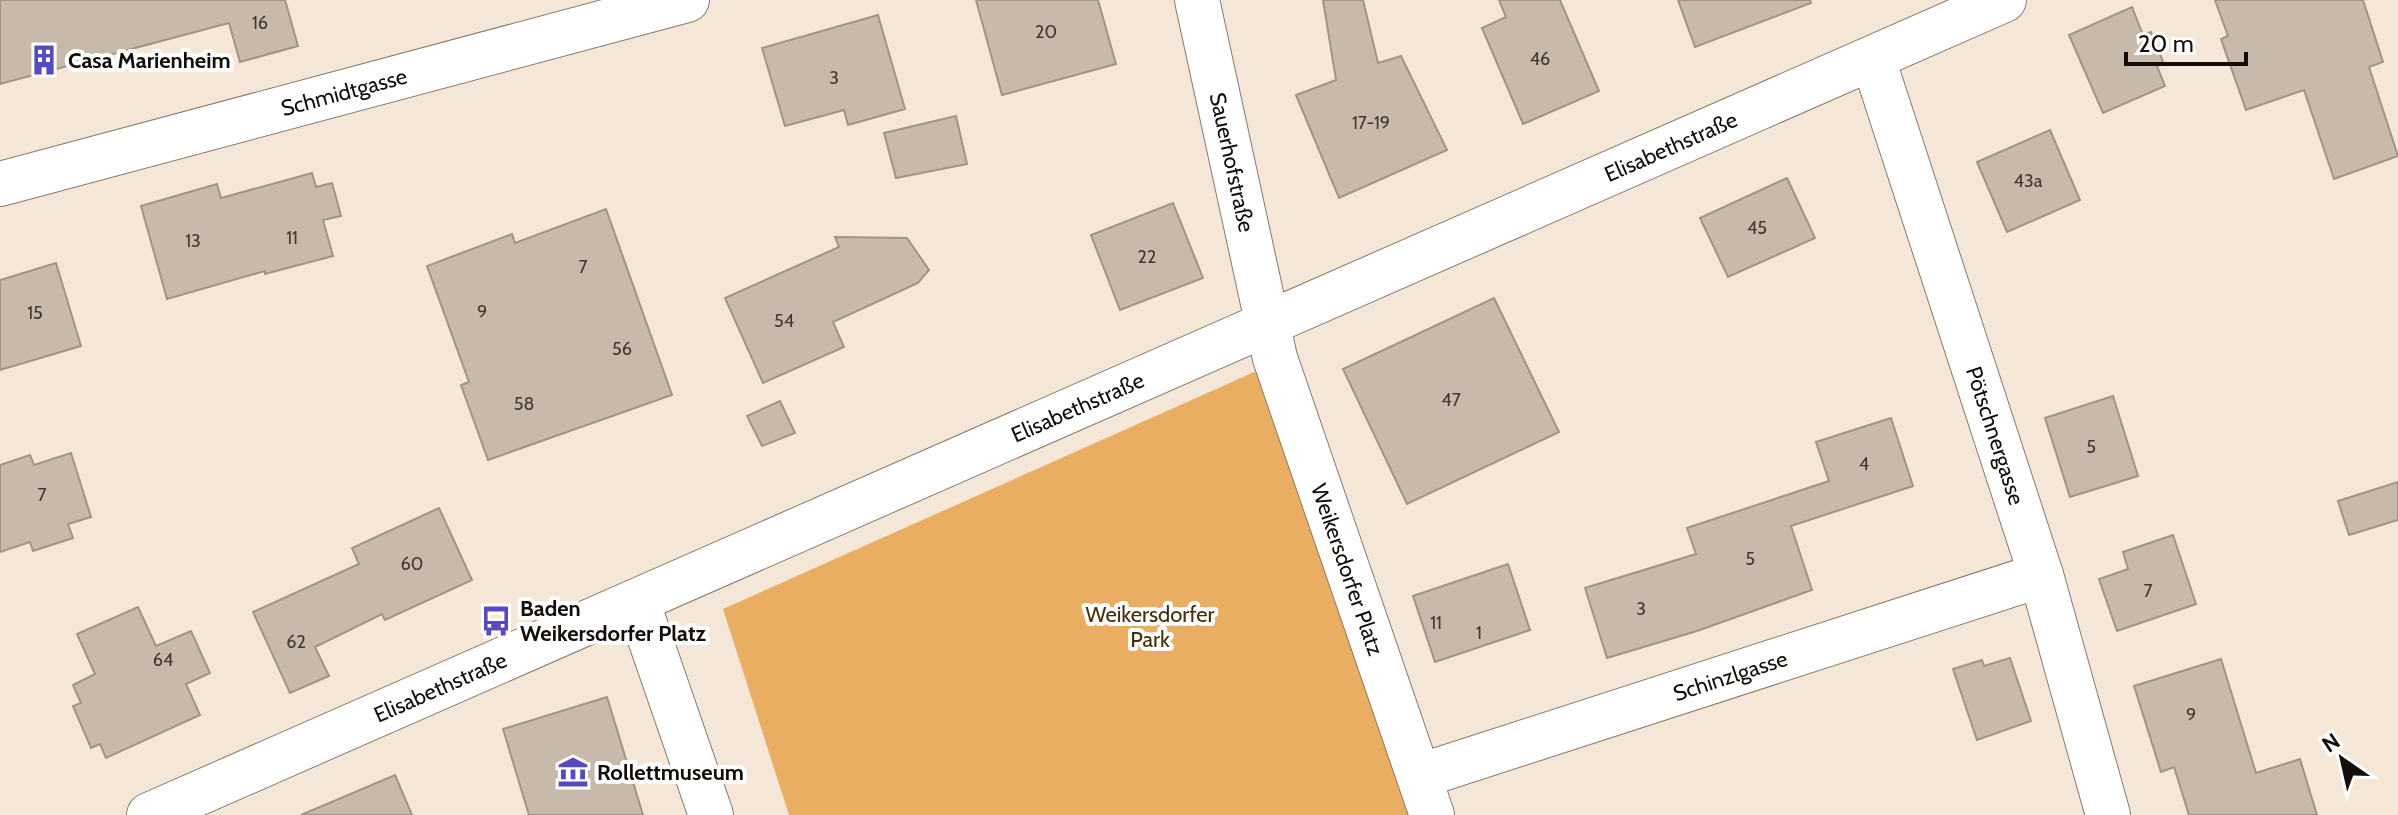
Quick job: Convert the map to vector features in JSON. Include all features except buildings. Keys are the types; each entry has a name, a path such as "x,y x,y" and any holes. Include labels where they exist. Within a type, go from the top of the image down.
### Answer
{"street":[{"name":"Schmidtgasse","path":"0,184 687,0"},
{"name":"Sauerhofstraße","path":"1197,0 1267,324"},
{"name":"Elisabethstraße","path":"149,815 2004,0"},
{"name":"Pötschnergasse","path":"1873,59 2041,575 2108,815"},
{"name":"Weikersdorfer Platz","path":"1267,324 1275,358 1426,795"},
{"name":"Schinzlgasse","path":"1426,795 2041,575"},
{"path":"637,601 711,815"}],"green space":[{"name":"Weikersdorfer Park","path":"1270,365 1409,815 789,815 723,609"}],"place":[{"name":"Casa Marienheim","path":"44,60"},
{"name":"Baden Weikersdorfer Platz","path":"496,621"},
{"name":"Rollettmuseum","path":"573,772"}]}
